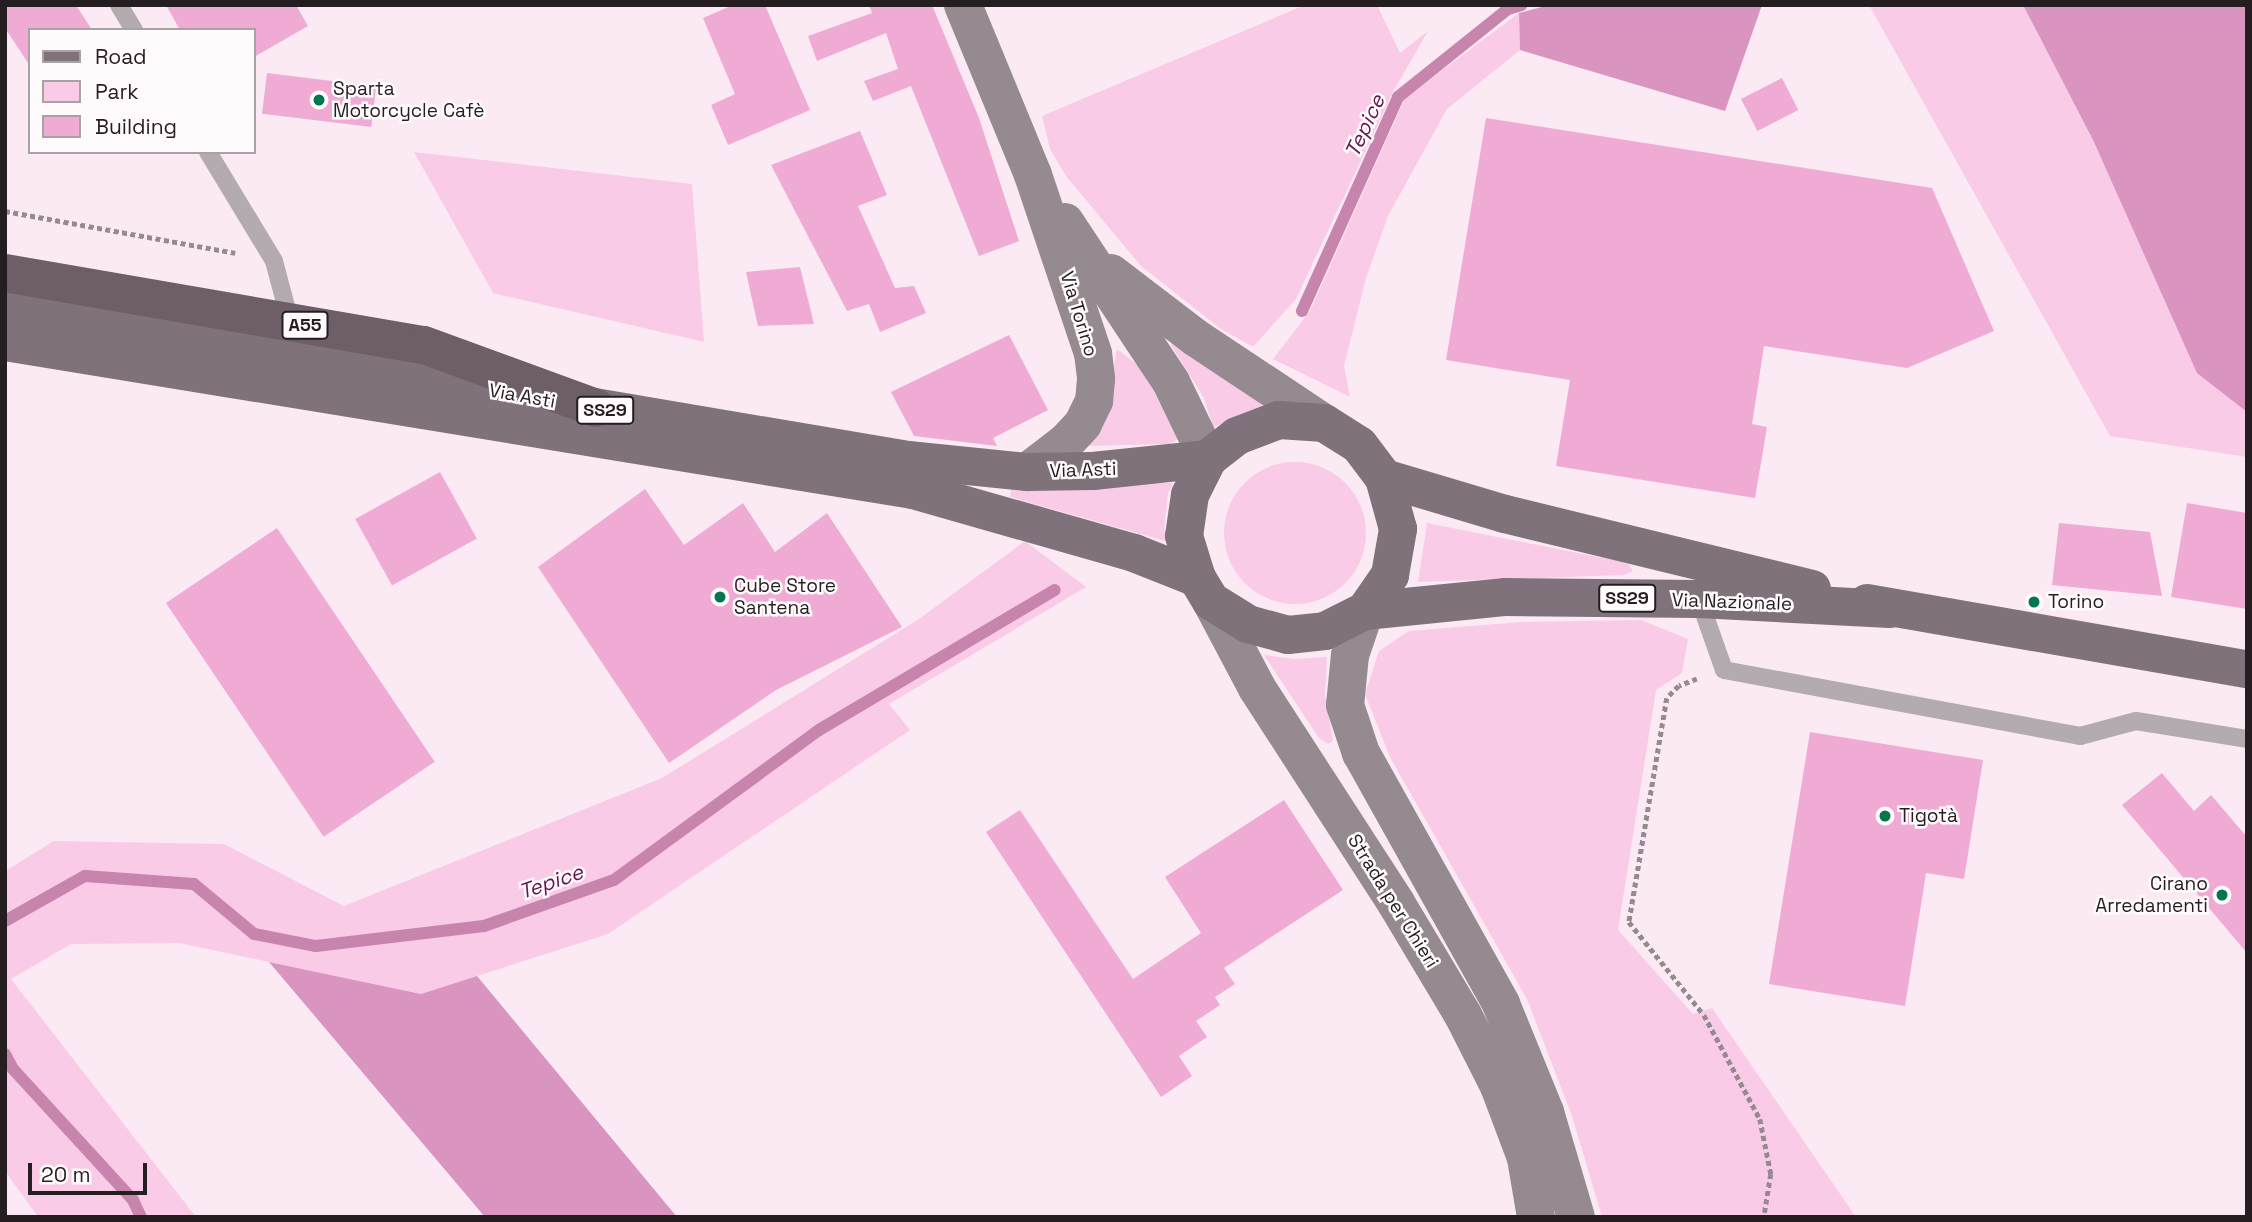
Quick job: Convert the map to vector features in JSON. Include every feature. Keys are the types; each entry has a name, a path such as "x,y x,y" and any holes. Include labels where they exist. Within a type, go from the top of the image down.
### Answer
{"highway":[{"name":"A55","path":"5,273 292,339 424,345 596,408"}],"main road":[{"name":"Via Torino","path":"963,5 1033,175 1087,327 1096,379 1094,401 1083,424 1066,442 1027,472"},
{"name":"Via Torino","path":"1033,175 1171,382 1208,459"},
{"name":"Via Torino","path":"1087,255 1196,338 1324,423"},
{"path":"5,307 292,339"},
{"name":"Via Asti","path":"5,342 913,490 1134,553 1204,590"},
{"name":"Via Asti","path":"596,408 825,447 1027,472 1104,470 1208,459"},
{"name":"Via Nazionale","path":"1365,611 1390,575 1398,529 1384,478 1359,445 1324,423 1279,420 1237,436 1208,459 1190,495 1184,536 1204,590 1248,624 1288,635 1325,631 1365,611 1506,597 1699,599 1891,609"},
{"name":"Via Nazionale","path":"1384,478 1505,514 1711,562 1891,609 2247,669"},
{"name":"Strada per Chieri","path":"1204,590 1257,688 1396,903 1463,1016 1499,1086 1526,1158 1536,1217"},
{"path":"1365,611 1350,655 1345,705 1361,753 1501,1004 1545,1112 1576,1217"}],"lane":[{"path":"119,5 133,28"},
{"path":"209,154 274,261 292,339"},
{"path":"1699,599 1724,670 2080,736 2136,721 2247,739"}],"path":[{"path":"5,211 274,261"},
{"path":"1724,670 1679,685 1667,698 1629,922 1703,1015 1760,1119 1771,1174 1765,1217"}],"green space":[{"path":"1305,5 1377,5 1400,53 1428,31 1393,92 1296,299 1253,347 1221,329 1141,266 1066,176 1050,149 1042,116"},
{"path":"1869,5 2023,5 2094,142 2247,412 2247,457 2110,436"},
{"path":"1519,13 1520,50 1447,109 1388,216 1366,278 1344,366 1350,397 1273,359 1310,311 1405,98"},
{"path":"414,152 692,184 704,342 493,293"},
{"path":"1172,340 1256,398 1264,409 1213,427 1204,398 1171,345"},
{"path":"1117,349 1138,365 1181,438 1169,444 1084,446 1112,378"},
{"path":"1295,462 1322,467 1345,483 1361,506 1366,533 1361,560 1345,583 1322,599 1295,604 1268,599 1245,583 1229,560 1224,533 1229,506 1245,483 1268,467"},
{"path":"1012,483 1173,483 1168,493 1164,531 1169,542 1010,497"},
{"path":"1427,523 1618,561 1629,565 1633,571 1624,575 1418,582"},
{"path":"1025,541 1086,587 889,704 910,730 608,934 421,994 179,943 71,944 11,979 196,1217 38,1217 5,1171 5,871 54,841 224,844 344,906 662,778 919,619"},
{"path":"1641,620 1688,639 1682,673 1656,690 1618,930 1693,1014 1712,1008 1856,1217 1602,1217 1572,1116 1527,999 1390,757 1365,694 1379,651 1409,631 1522,622"},
{"path":"1264,655 1294,659 1327,657 1325,695 1333,741 1328,744 1319,738"}],"shaded area":[{"path":"1549,5 1762,5 1725,111 1520,50 1519,13"},
{"path":"2023,5 2247,5 2247,412 2197,373 2094,142"},
{"path":"269,962 421,994 477,976 677,1217 485,1217"}],"building":[{"path":"5,5 76,5 91,28 28,28 28,63 5,28"},
{"path":"166,5 296,5 308,26 256,56 256,28 179,28"},
{"path":"733,5 765,5 810,110 728,145 711,105 735,94 703,18"},
{"path":"869,5 932,5 979,118 1019,241 979,256 911,86 873,101 864,81 898,69 886,33 817,61 808,36 872,13"},
{"name":"Sparta Motorcycle Cafè","path":"267,73 376,86 371,127 262,114"},
{"path":"1782,78 1798,110 1757,131 1741,99"},
{"path":"1486,118 1932,188 1994,331 1907,368 1764,346 1752,424 1767,427 1755,498 1556,466 1570,380 1446,360"},
{"path":"860,131 887,195 858,206 895,288 914,286 926,313 880,332 869,304 847,311 771,165"},
{"path":"800,267 814,324 758,326 746,272"},
{"path":"1009,335 1048,410 993,438 997,446 914,436 891,392"},
{"path":"440,472 477,538 392,585 355,519"},
{"name":"Cube Store Santena","path":"645,489 684,545 743,503 775,552 827,513 902,627 776,690 669,763 538,567"},
{"path":"2187,503 2247,513 2247,609 2171,597"},
{"path":"2059,523 2150,532 2162,596 2052,585"},
{"path":"277,528 435,762 324,837 166,603"},
{"name":"Tigotà","path":"1810,732 1983,760 1964,879 1926,873 1905,1006 1769,984"},
{"name":"Cirano Arredamenti","path":"2162,773 2194,811 2211,795 2247,837 2247,953 2122,805"},
{"path":"1284,800 1343,890 1224,968 1235,984 1215,997 1220,1005 1196,1021 1207,1037 1179,1056 1192,1076 1161,1097 986,832 1020,810 1133,979 1201,933 1165,877"}],"waterway":[{"name":"Tepice","path":"1302,311 1398,97 1508,9 1521,5"},
{"name":"Tepice","path":"5,921 85,876 194,884 254,934 316,946 484,926 614,880 819,730 1055,590"},
{"name":"Tepice","path":"5,1054 13,1069 133,1200 141,1217"}],"place":[{"name":"Sparta Motorcycle Cafè","path":"319,100"},
{"name":"Cube Store Santena","path":"720,597"},
{"name":"Torino","path":"2034,602"},
{"name":"Tigotà","path":"1885,816"},
{"name":"Cirano Arredamenti","path":"2222,895"}]}
